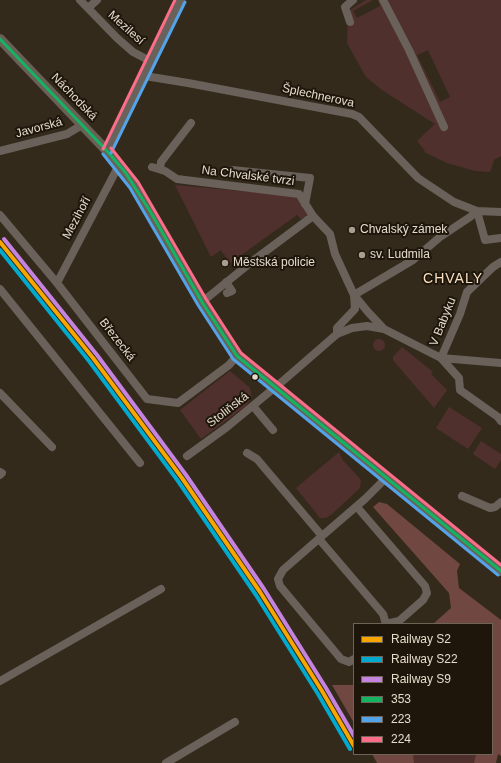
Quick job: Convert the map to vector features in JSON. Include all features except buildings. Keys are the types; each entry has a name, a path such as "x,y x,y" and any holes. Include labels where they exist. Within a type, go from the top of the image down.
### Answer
{"main road":[{"name":"Náchodská","path":"0,39 107,151 134,185 202,302 237,356 501,571"}],"street":[{"name":"Mezilesí","path":"80,0 117,38 133,52 152,62"},
{"path":"88,8 97,0"},
{"path":"107,151 152,62 181,0"},
{"path":"350,22 345,8 353,0"},
{"path":"383,0 409,50 444,127"},
{"name":"Šplechnerova","path":"145,76 196,84 352,114 359,117 418,178 454,202 477,211 501,211"},
{"name":"Na Chvalské tvrzi","path":"191,123 156,168 177,179 299,194 313,216 330,234 335,254 354,295 384,329"},
{"name":"Javorská","path":"0,151 67,134 82,125"},
{"name":"Mezihoří","path":"57,283 119,165"},
{"path":"232,170 310,178 305,204"},
{"path":"354,295 413,260 440,237 477,211 485,240 501,238"},
{"name":"Březecká","path":"0,214 57,283 147,399 178,403 229,365 237,356"},
{"path":"202,302 313,216"},
{"name":"V Babyku","path":"441,358 460,314 467,292 492,267 501,262"},
{"path":"226,282 232,291 227,294"},
{"path":"0,289 140,463"},
{"name":"Stoliňská","path":"337,334 337,328 355,309 354,295"},
{"name":"Stoliňská","path":"187,456 253,406 337,334 352,328 367,326 384,329 441,358 501,363"},
{"path":"441,358 459,378 460,390 498,417 501,421"},
{"path":"0,394 52,447"},
{"path":"253,406 273,430"},
{"path":"247,453 257,459 321,537 382,614 386,623"},
{"path":"0,472 2,473 0,475"},
{"path":"353,660 349,662 341,659 280,586 278,579 282,570 357,507 386,478"},
{"path":"462,496 490,508 495,507 501,502"},
{"path":"357,507 425,586 427,593 423,600 399,621 390,623"},
{"path":"0,681 162,589"},
{"path":"166,763 235,722"}],"shaded area":[{"path":"366,0 373,0 353,11 357,18 380,6 378,0 501,0 501,156 494,160 490,172 475,171 447,163 424,152 425,151 417,141 435,124 382,90 366,77 347,43 348,11","holes":["428,50 450,97 440,102 417,55"]},
{"path":"175,185 295,196 307,213 306,217 301,219 297,215 230,263 221,250 211,257"},
{"path":"381,339 384,340 384,350 377,351 374,350 373,343 374,340"},
{"path":"402,347 433,372 431,374 447,390 434,408 393,360 393,357"},
{"path":"230,371 250,388 252,397 246,406 201,439 180,410"},
{"path":"449,407 482,428 468,449 436,428"},
{"path":"481,441 501,454 501,460 495,469 473,454"},
{"path":"339,452 342,459 361,480 360,488 332,514 326,518 320,518 296,488"},
{"path":"379,502 387,504 460,564 457,571 459,588 501,620 501,756 498,754 496,763 474,763 476,755 493,755 493,623 434,623 451,608 449,593 373,507"},
{"path":"332,685 353,685 353,721"},
{"path":"373,755 413,755 414,763 377,763"},
{"path":"413,755 476,755 474,763 414,763"}],"rail line":[{"name":"S9","path":"4,239 97,355 186,475 264,589 353,734"},
{"name":"S2","path":"0,242 93,358 182,478 260,592 322,691 353,744"},
{"name":"S22","path":"0,250 89,361 178,481 256,595 318,694 350,749"}],"transit line":[{"name":"224","path":"103,149 175,0"},
{"name":"223","path":"111,153 185,2"},
{"name":"353","path":"0,39 107,151 125,172 150,211 202,302 237,356 501,571"},
{"name":"224","path":"111,148 138,182 206,299 241,353 501,565"},
{"name":"223","path":"103,154 130,188 198,305 233,359 498,575"}],"place":[{"name":"Chvalský zámek","path":"352,230"},
{"name":"sv. Ludmila","path":"362,255"},
{"name":"Městská policie","path":"225,263"}],"district":[{"name":"CHVALY","path":"453,279"}]}
